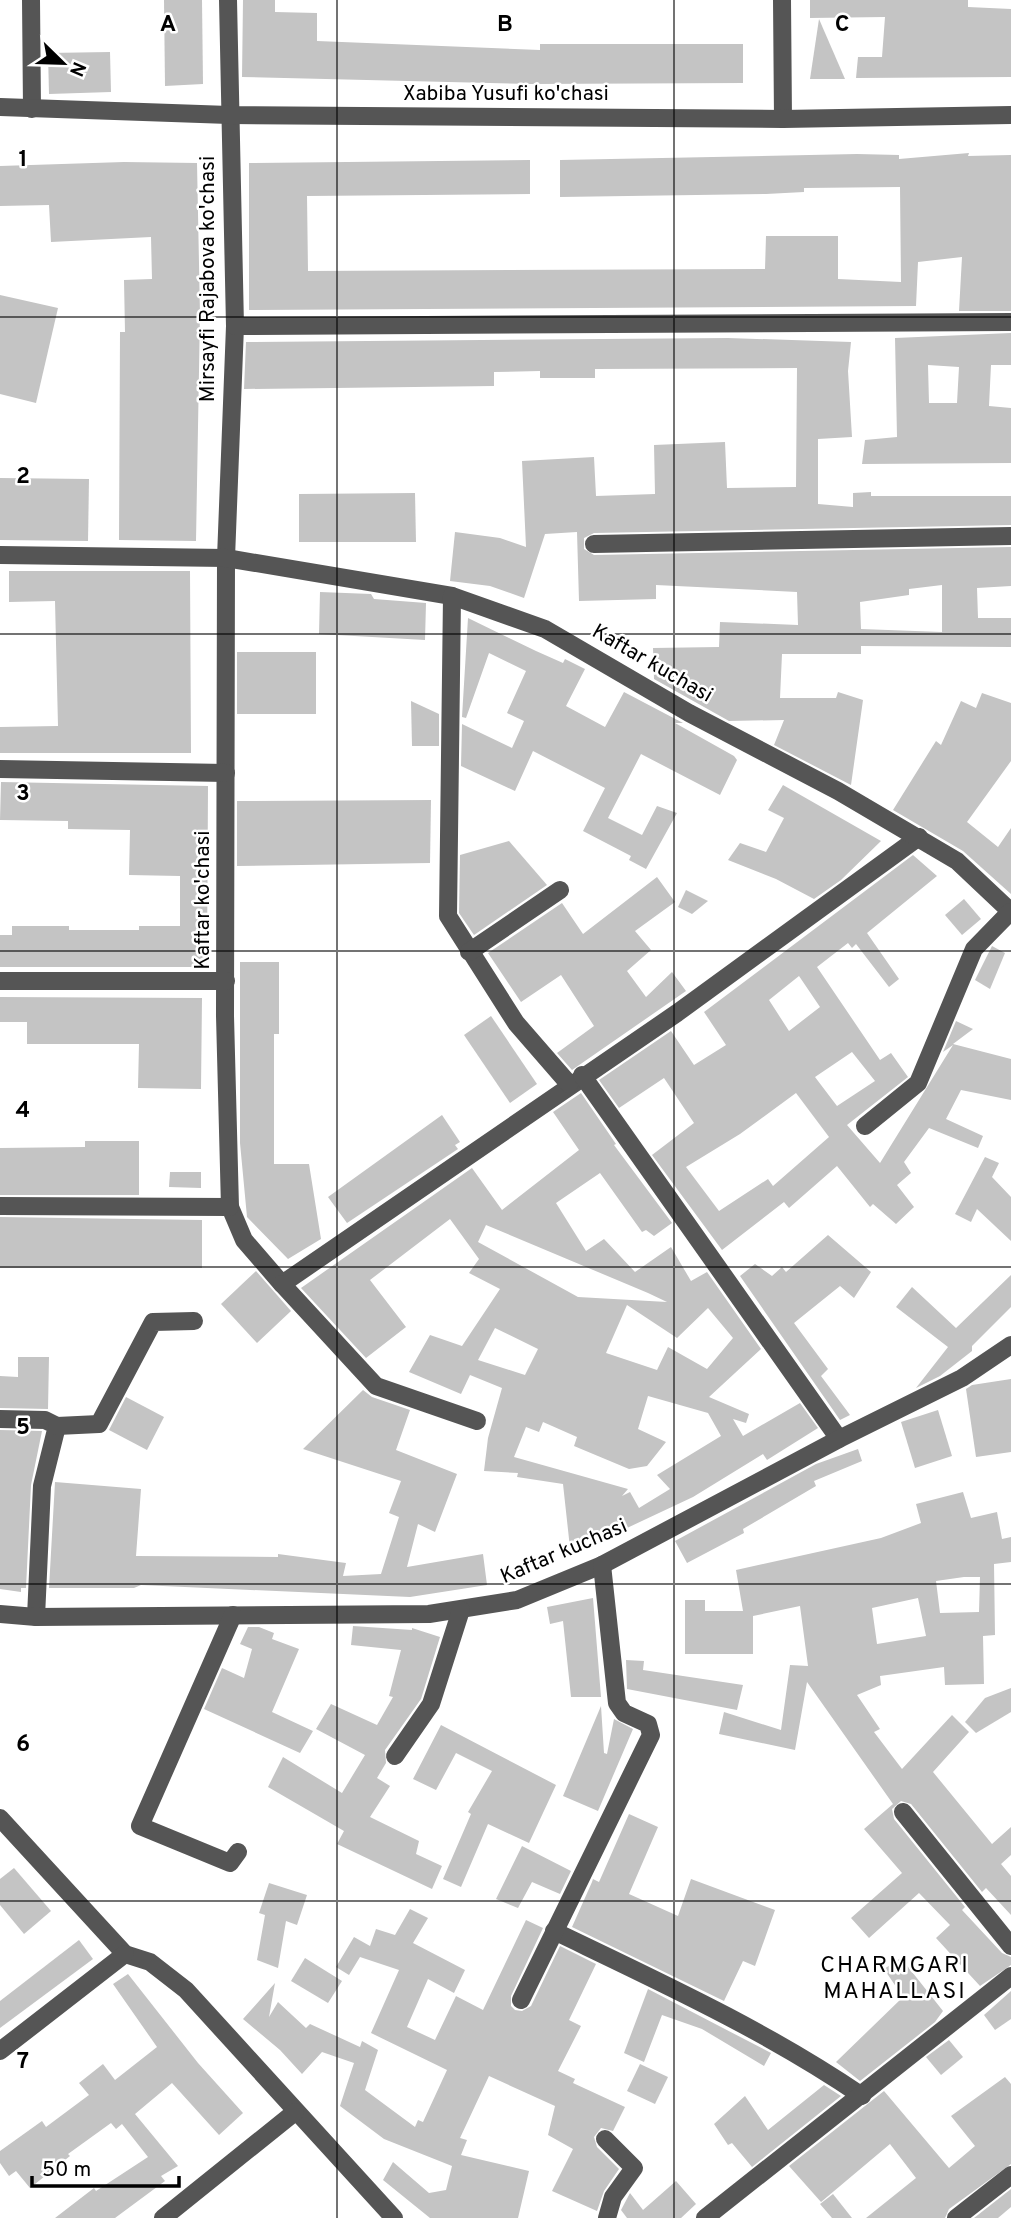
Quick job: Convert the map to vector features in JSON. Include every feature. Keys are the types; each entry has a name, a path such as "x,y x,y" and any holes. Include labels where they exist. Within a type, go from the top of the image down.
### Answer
{"street":[{"path":"30,0 32,109"},
{"name":"Mirsayfi Rajabova ko'chasi","path":"226,558 235,326 228,0"},
{"path":"782,0 783,118"},
{"name":"Xabiba Yusufi ko'chasi","path":"0,107 229,115 783,118 1011,115"},
{"path":"235,326 1011,322"},
{"path":"594,544 1011,536"},
{"name":"Kaftar kuchasi","path":"0,555 226,558 452,596 545,629 689,713 919,837 957,861 1011,912"},
{"name":"Kaftar ko'chasi","path":"226,558 226,981 230,1207 244,1240 376,1385 477,1421"},
{"path":"452,596 448,916 469,953 516,1023 575,1080 839,1439"},
{"path":"0,769 226,773"},
{"path":"282,1284 575,1080 677,1013 919,837"},
{"path":"469,953 560,890"},
{"path":"865,1126 918,1083 974,949 1011,912"},
{"path":"0,981 226,981"},
{"path":"0,1206 230,1207"},
{"path":"0,1419 45,1420 57,1426 99,1424 153,1322 194,1321"},
{"name":"Kaftar kuchasi","path":"0,1614 36,1617 429,1614 517,1600 602,1566 839,1439 962,1378 1011,1345"},
{"path":"36,1617 42,1486 57,1426"},
{"path":"521,2000 651,1735 648,1724 624,1713 617,1703 602,1566"},
{"path":"395,1756 431,1704 461,1610"},
{"path":"233,1615 141,1826 230,1863 238,1852"},
{"path":"903,1812 1011,1946"},
{"path":"0,1818 125,1954 150,1962 186,1990 394,2218"},
{"path":"554,1931 741,2021 803,2055 862,2096"},
{"path":"0,2051 125,1954"},
{"path":"705,2218 1011,1976"},
{"path":"163,2218 295,2112"},
{"path":"605,2139 634,2168 613,2197 607,2218"},
{"path":"956,2218 1011,2175"}],"building":[{"path":"164,0 202,0 203,84 165,86"},
{"path":"243,0 275,0 275,12 317,13 317,41 540,50 540,44 743,44 743,83 530,84 242,77"},
{"path":"810,0 968,0 968,7 1011,9 1011,77 856,78 858,57 882,57 885,17 810,18"},
{"path":"819,19 845,79 810,79"},
{"path":"110,52 111,92 49,94 48,53"},
{"path":"969,153 968,156 1011,155 1011,311 959,311 962,257 918,262 916,306 249,310 249,163 530,160 530,194 307,196 308,271 765,269 766,236 838,236 838,279 901,282 900,187 804,188 804,192 766,194 560,197 560,160 857,154 899,155 899,159"},
{"path":"124,162 197,163 200,314 196,541 119,540 120,332 125,332 124,280 152,279 151,237 51,242 49,205 0,206 0,166"},
{"path":"0,295 58,308 36,403 0,394"},
{"path":"1011,333 1011,365 991,365 989,406 1011,408 1011,463 862,464 865,440 897,437 895,338","holes":["928,365 959,367 957,403 929,403"]},
{"path":"728,338 851,342 848,371 852,437 818,439 818,504 853,507 853,493 871,492 871,496 1011,496 1011,525 594,533 584,538 584,549 594,555 1011,547 1011,586 977,588 978,618 1011,618 1011,647 861,646 861,654 782,654 780,698 836,698 838,692 863,700 851,785 774,745 784,720 729,721 654,679 653,648 719,647 720,622 798,625 797,592 656,585 656,599 579,601 577,532 545,534 524,598 490,586 450,581 455,532 500,538 526,547 522,461 594,457 596,496 655,494 654,445 725,442 727,488 796,487 797,368 595,369 595,378 540,378 540,371 494,372 494,386 244,389 246,342","holes":["942,585 942,632 861,629 860,602 909,595 909,589"]},
{"path":"0,478 89,479 88,541 0,540"},
{"path":"415,493 416,542 299,542 299,494"},
{"path":"9,571 190,571 191,753 0,753 0,727 58,726 55,601 9,602"},
{"path":"320,592 371,594 374,599 426,603 425,640 319,634"},
{"path":"468,618 563,663 565,659 585,669 566,706 605,727 624,692 683,723 675,723 734,756 737,760 720,795 641,754 608,818 642,835 657,806 677,813 646,869 629,860 631,856 583,831 605,788 533,751 515,791 461,766 462,724 512,748 524,721 507,713 526,671 489,653 466,718 462,717"},
{"path":"237,652 316,652 316,714 237,714"},
{"path":"982,693 1011,703 1011,761 967,822 998,847 1011,828 1011,894 963,851 893,810 936,741 941,745 961,701 976,708"},
{"path":"411,701 439,714 439,746 412,746"},
{"path":"1,782 208,786 207,967 0,967 0,935 12,935 12,926 69,926 69,930 139,930 139,926 180,926 180,876 129,875 130,830 68,829 68,821 0,820"},
{"path":"783,785 881,841 841,880 814,899 776,879 728,860 740,843 766,852 784,818 768,810"},
{"path":"431,800 430,863 237,866 237,801"},
{"path":"509,841 547,885 474,935 459,913 460,855"},
{"path":"913,855 937,876 867,933 899,979 889,987 856,944 852,948 848,943 817,967 880,1060 891,1053 908,1077 847,1125 880,1163 953,1045 943,1052 956,1021 973,1029 953,1044 1011,1059 1011,1100 961,1090 946,1119 983,1136 978,1148 929,1128 904,1162 911,1173 897,1185 914,1207 896,1224 873,1204 870,1207 837,1166 789,1208 784,1202 722,1250 652,1155 694,1123 664,1078 619,1108 599,1080 671,1031 694,1065 726,1045 704,1012","holes":["799,976 820,1007 789,1031 769,1000","852,1052 875,1081 837,1106 815,1077","796,1093 829,1137 773,1186 768,1179 719,1211 686,1167 740,1134"]},
{"path":"657,877 675,902 635,931 651,950 627,971 646,997 672,972 686,991 572,1070 557,1053 594,1026 561,975 521,1002 488,953 562,903 583,934"},
{"path":"686,890 708,901 692,914 678,907"},
{"path":"964,899 981,919 962,935 945,915"},
{"path":"992,946 1005,953 990,989 975,980"},
{"path":"240,962 279,962 279,1034 274,1034 274,1164 309,1164 321,1239 288,1259 247,1217 240,1143"},
{"path":"0,997 202,998 201,1089 138,1088 139,1044 27,1044 27,1022 0,1022"},
{"path":"491,1016 537,1084 510,1103 464,1035"},
{"path":"581,1093 616,1144 614,1145 672,1223 654,1236 646,1230 642,1232 600,1173 556,1203 586,1251 604,1239 635,1272 671,1247 691,1281 707,1272 761,1349 709,1397 749,1414 746,1423 733,1419 743,1436 800,1403 818,1428 767,1460 763,1454 693,1497 627,1528 625,1524 570,1548 563,1484 517,1477 518,1473 484,1471 488,1438 502,1388 470,1375 461,1394 409,1372 430,1335 462,1346 500,1289 469,1273 479,1259 450,1219 370,1280 406,1327 366,1358 301,1288 472,1168 502,1210 579,1150 553,1112","holes":["486,1225 667,1302 578,1297 478,1242","627,1305 677,1338 708,1308 733,1338 707,1369 668,1347 657,1370 606,1353","495,1328 538,1349 525,1375 478,1360","648,1396 708,1413 721,1436 657,1475 670,1489 639,1508 630,1492 622,1496 628,1489 514,1457 526,1427 539,1432 543,1422 577,1437 574,1446 629,1469 647,1466 666,1442 638,1429"]},
{"path":"442,1115 460,1142 455,1145 458,1149 347,1223 328,1197"},
{"path":"85,1141 139,1141 139,1195 0,1195 0,1148 85,1147"},
{"path":"985,1157 999,1163 992,1177 1011,1197 1011,1241 977,1209 971,1222 955,1214"},
{"path":"170,1172 201,1172 201,1188 169,1187"},
{"path":"0,1217 202,1220 202,1268 0,1268"},
{"path":"828,1235 871,1272 854,1298 840,1286 794,1323 828,1369 821,1376 850,1415 840,1420 740,1276 755,1264 772,1276 782,1267 786,1272"},
{"path":"256,1271 291,1311 257,1343 221,1304"},
{"path":"1011,1275 1011,1307 972,1346 972,1351 940,1376 916,1388 948,1347 896,1307 912,1287 956,1328"},
{"path":"18,1357 49,1357 48,1409 0,1408 0,1376 18,1377"},
{"path":"1011,1379 1011,1452 976,1457 966,1389 972,1385"},
{"path":"363,1390 372,1397 410,1410 396,1450 457,1474 435,1532 418,1524 407,1567 483,1554 487,1585 410,1597 141,1585 134,1588 49,1588 55,1482 141,1489 136,1556 278,1557 278,1554 346,1563 343,1576 381,1574 399,1517 389,1513 401,1481 303,1449"},
{"path":"126,1397 164,1417 147,1450 109,1430"},
{"path":"938,1410 952,1456 915,1468 901,1422"},
{"path":"0,1430 42,1431 31,1485 26,1588 21,1588 21,1592 0,1589"},
{"path":"858,1449 862,1461 814,1481 816,1486 743,1529 744,1533 687,1563 675,1541 816,1464"},
{"path":"963,1492 971,1518 997,1512 1002,1539 1011,1537 1011,1562 994,1564 995,1635 983,1636 984,1684 945,1685 944,1667 880,1676 881,1685 857,1695 880,1729 874,1732 902,1769 952,1715 969,1732 933,1772 992,1844 1011,1827 1011,1855 1001,1864 1011,1876 1011,1915 986,1888 982,1892 911,1804 901,1801 892,1809 894,1819 965,1907 962,1910 1002,1953 1011,1957 1011,1965 980,1986 936,1938 950,1925 919,1893 869,1938 851,1918 902,1873 864,1829 893,1804 807,1682 795,1750 719,1734 724,1712 781,1730 790,1665 808,1666 800,1606 753,1616 753,1654 685,1654 685,1600 705,1600 705,1611 743,1611 736,1570 881,1538 921,1523 916,1504","holes":["980,1577 979,1612 940,1613 936,1581","918,1598 926,1636 877,1644 872,1608"]},
{"path":"593,1598 601,1697 571,1697 563,1621 550,1624 547,1607"},
{"path":"353,1626 412,1628 440,1637 421,1699 385,1750 386,1763 377,1778 390,1786 370,1817 419,1841 416,1854 442,1866 432,1889 337,1844 344,1831 268,1787 283,1757 342,1793 365,1755 316,1729 331,1704 377,1725 393,1697 389,1696 401,1650 351,1645"},
{"path":"248,1627 259,1627 274,1633 272,1639 299,1649 272,1712 313,1731 300,1753 204,1709 222,1668 244,1678 252,1649 240,1644"},
{"path":"626,1660 644,1661 643,1670 743,1685 737,1710 627,1689"},
{"path":"1011,1688 1011,1712 976,1733 965,1722 985,1698"},
{"path":"601,1706 604,1753 607,1754 614,1719 633,1729 598,1811 563,1796"},
{"path":"441,1725 556,1785 529,1843 488,1824 461,1887 443,1879 471,1814 468,1812 492,1771 456,1753 436,1790 413,1779"},
{"path":"629,1814 658,1827 629,1894 678,1916 691,1879 775,1910 755,1966 743,1961 724,2001 572,1927 593,1879 599,1882"},
{"path":"522,1846 571,1871 560,1894 532,1882 518,1908 496,1899"},
{"path":"14,1868 51,1911 24,1934 0,1905 0,1879"},
{"path":"269,1883 307,1895 297,1925 286,1921 278,1968 257,1960 265,1915 259,1913"},
{"path":"410,1909 428,1918 413,1943 465,1970 454,1993 428,1979 407,2027 435,2040 456,1996 483,2010 526,1920 543,1928 511,1996 511,2006 515,2010 522,2011 531,2006 560,1946 596,1964 569,2020 581,2026 558,2071 575,2079 573,2083 625,2107 613,2131 601,2128 594,2137 597,2147 619,2169 604,2191 597,2211 552,2191 573,2149 548,2135 555,2106 489,2076 460,2138 467,2140 461,2155 529,2171 518,2218 430,2218 383,2180 393,2162 429,2193 446,2190 452,2166 384,2139 340,2106 354,2063 322,2052 302,2074 280,2050 243,2019 275,1983 269,2017 278,2002 306,2028 310,2024 360,2047 362,2041 378,2050 365,2090 415,2127 418,2120 423,2122 447,2070 371,2033 399,1970 360,1957 349,1975 336,1967 354,1937 370,1946 376,1929 395,1935"},
{"path":"79,1940 93,1959 0,2028 0,2001"},
{"path":"305,1958 342,1981 328,2003 291,1981"},
{"path":"901,1958 943,2011 935,2022 860,2081 836,2062 903,1997 884,1969"},
{"path":"128,1974 198,2063 243,2113 219,2135 172,2083 135,2114 178,2166 161,2176 165,2181 115,2218 55,2218 94,2188 96,2191 148,2157 122,2124 116,2129 111,2123 68,2154 70,2156 30,2188 16,2171 9,2176 0,2163 0,2151 42,2121 46,2127 89,2095 79,2083 103,2064 115,2080 157,2047 113,1984"},
{"path":"648,1989 771,2053 764,2066 702,2029 662,2015 644,2062 624,2053"},
{"path":"1011,1991 1011,2019 995,2030 984,2015"},
{"path":"949,2040 963,2057 941,2075 926,2057"},
{"path":"640,2064 668,2077 655,2104 627,2091"},
{"path":"1005,2077 1011,2084 1011,2164 949,2209 945,2218 866,2218 916,2178 890,2144 821,2202 789,2166 884,2091 949,2168 975,2146 951,2116"},
{"path":"824,2085 841,2096 752,2167 732,2143 728,2145 714,2124 745,2096 768,2130"},
{"path":"676,2181 696,2204 681,2218 627,2218 621,2210 630,2193 643,2210"},
{"path":"1011,2189 1011,2207 998,2218 974,2218"},
{"path":"833,2194 852,2218 832,2218 820,2204"}],"district":[{"name":"CHARMGARI MAHALLASI","path":"895,1979"}]}
